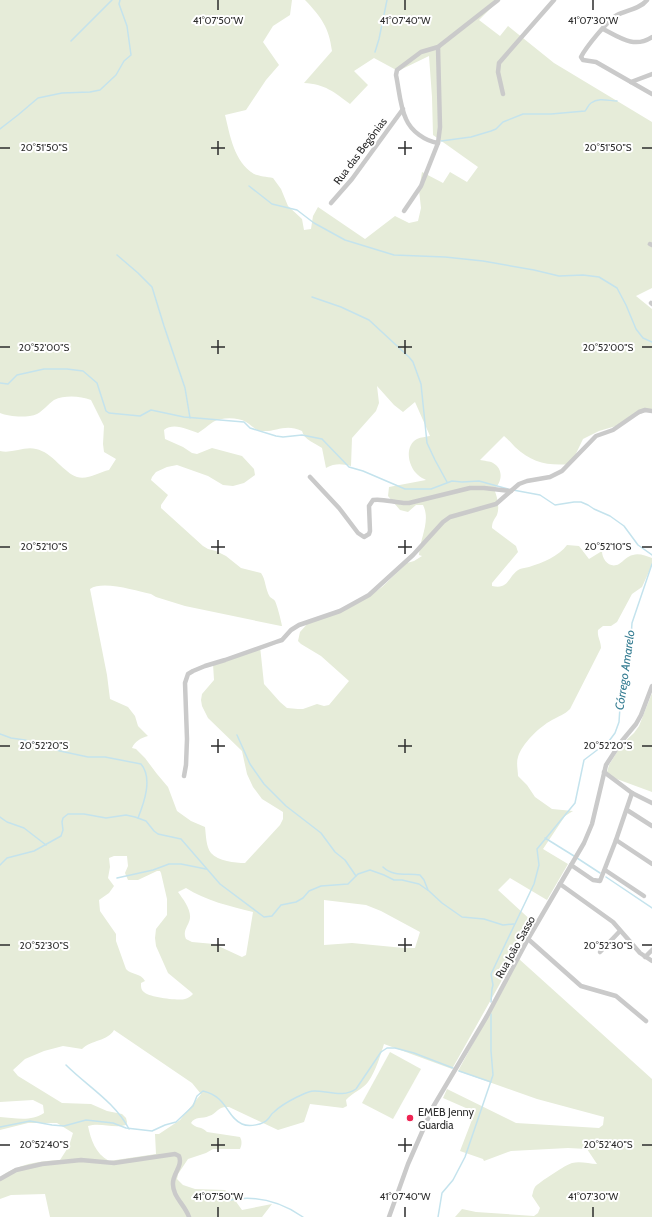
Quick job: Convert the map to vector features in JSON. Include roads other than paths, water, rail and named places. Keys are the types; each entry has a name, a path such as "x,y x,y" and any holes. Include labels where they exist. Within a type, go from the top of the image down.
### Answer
{"street":[{"path":"438,143 431,142 422,137 409,125 403,109 396,76 397,70 421,52 438,46 498,0"},
{"path":"503,94 498,72 499,63 554,0"},
{"path":"647,0 641,5 616,15 603,28 581,55 582,59 596,62 652,94"},
{"path":"603,28 623,39 635,42 644,42 652,36"},
{"path":"404,211 420,186 438,143 440,127 438,46"},
{"path":"631,82 652,74"},
{"name":"Rua das Begônias","path":"331,203 352,179 403,109"},
{"path":"184,776 187,746 185,683 188,674 204,666 282,640 291,630 299,625 325,617 353,605 369,595 413,555 443,522 457,514 496,504 519,484 550,477 562,471 596,436 617,428 639,412 645,410 652,411"},
{"path":"310,477 339,508 358,533 364,536 369,534 370,531 369,506 373,500 382,500 399,504 409,503 476,487 511,491"},
{"name":"Rua João Sasso","path":"389,1217 408,1164 433,1107 487,1016 528,939 584,843 592,824 604,772 615,750 639,719 652,686"},
{"path":"604,772 632,793 652,804"},
{"path":"571,865 597,882 602,879 632,793"},
{"path":"627,810 652,826"},
{"path":"616,840 652,864"},
{"path":"605,870 644,896"},
{"path":"560,884 613,922 640,953 652,961"},
{"path":"600,952 620,931"},
{"path":"528,939 581,986 616,996 646,1021"},
{"path":"645,957 652,950"},
{"path":"0,1179 16,1170 42,1164 81,1160 114,1163 175,1154 179,1156 181,1162 173,1180 173,1190 189,1217"}],"waterway":[{"path":"71,41 112,0"},
{"path":"0,129 38,98 62,93 90,92 100,90 116,75 124,61 131,55 127,26 119,4 120,0"},
{"path":"375,52 387,0"},
{"path":"441,141 471,137 491,131 496,129 503,122 523,114 551,114 585,111 590,104 597,100 617,101"},
{"path":"249,186 272,204 297,210 314,223 345,240 394,255 445,257 483,261 559,276 583,275 599,277 617,288 636,329 643,338 652,342"},
{"path":"117,255 152,287 185,388 190,418"},
{"path":"312,297 341,307 369,320 413,362 421,384 427,443 447,482"},
{"path":"0,383 8,384 17,375 44,369 83,371 97,383 106,411 109,413 140,416 151,410 184,417 244,422 250,428 276,436 283,437 302,435 322,439 349,467 363,471 405,489 431,489 452,481 479,481 508,489"},
{"path":"513,490 540,495 555,505 574,502 581,502 588,505 610,516 624,526 638,545 652,555"},
{"name":"Córrego Amarelo","path":"491,1002 493,985 491,974 534,884 539,865 537,849 575,803 584,760 609,741 615,733 619,722 620,707 626,687 632,623 652,564"},
{"path":"0,734 60,751 88,757 105,757 141,764 145,770 147,783 145,798 138,818"},
{"path":"237,735 250,764 264,784 286,806 321,833 335,852 345,860 356,876"},
{"path":"0,865 7,858 34,851 61,836 63,830 63,818 68,814 84,814 106,818 126,815 146,821 158,834 181,839 220,884 264,917 272,916 281,905 296,902 303,898 309,891 321,886 348,884 358,874 370,870 394,880 402,880 419,884 462,917 484,919 503,925 514,924"},
{"path":"0,817 7,822 24,828 46,845"},
{"path":"545,838 574,856"},
{"path":"577,858 600,873"},
{"path":"117,878 153,870 169,864 181,864 206,869"},
{"path":"383,867 391,872 420,875 428,890"},
{"path":"606,877 652,908"},
{"name":"Córrego Amarelo","path":"438,1217 442,1193 453,1180 465,1157 493,1075 491,1051 491,1014"},
{"path":"0,1127 30,1121 64,1126 86,1120 113,1123 126,1128 152,1131 176,1122 193,1106 197,1096 203,1091 211,1094 222,1102 237,1121 245,1125 256,1125 263,1123 279,1108 307,1092 314,1091 341,1094 351,1092 356,1089 381,1052 387,1048 395,1048 414,1053 453,1068"},
{"path":"66,1065 108,1102 123,1119 129,1129"},
{"path":"459,1071 491,1082"},
{"path":"230,1200 249,1198 268,1201 286,1207 303,1217"}],"place":[{"name":"EMEB Jenny Guardia","path":"410,1118"}]}
